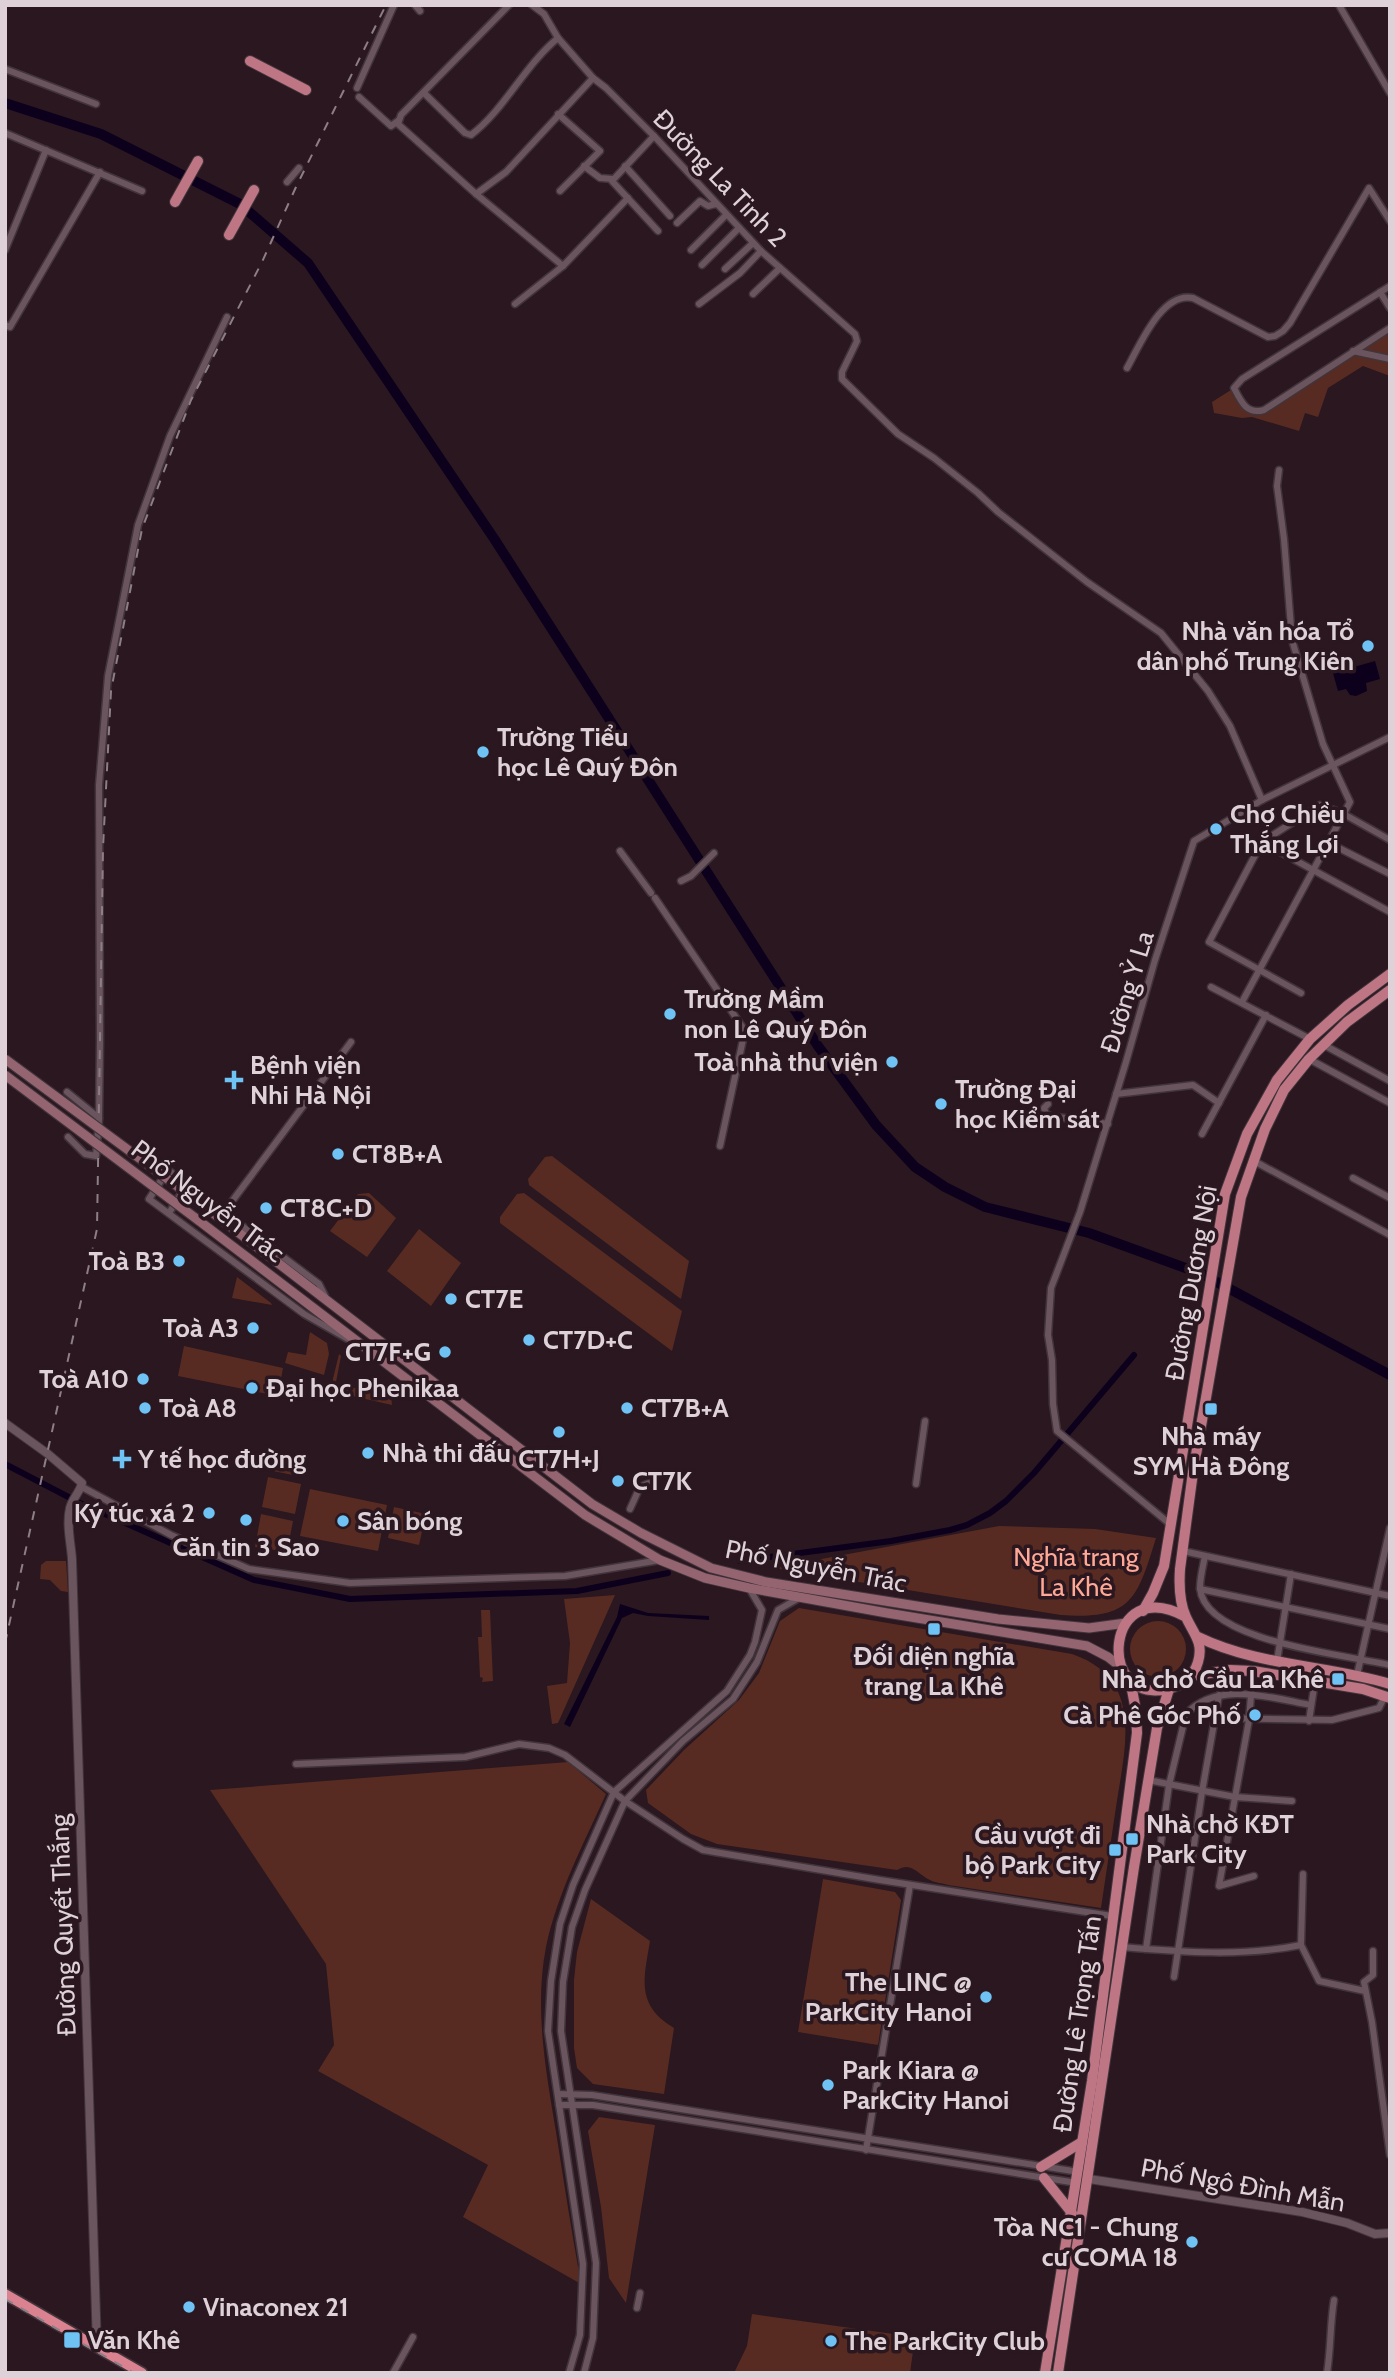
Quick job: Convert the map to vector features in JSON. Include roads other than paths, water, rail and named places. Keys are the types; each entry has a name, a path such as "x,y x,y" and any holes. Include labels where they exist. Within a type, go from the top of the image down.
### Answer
{"highway":[{"path":"5,2294 97,2347 115,2363 142,2373"}],"main road":[{"path":"250,61 306,90"},
{"path":"175,202 198,161"},
{"path":"229,235 254,190"},
{"name":"Đường Dương Nội","path":"1143,1611 1164,1566 1225,1194 1247,1134 1277,1080 1310,1039 1348,1005 1390,974"},
{"name":"Đường Dương Nội","path":"1186,1617 1179,1583 1183,1550 1241,1196 1265,1129 1284,1090 1309,1059 1347,1022 1390,990"},
{"name":"Phố Nguyễn Trác","path":"5,1059 200,1203 592,1504 641,1533 711,1568 766,1582 998,1619 1088,1629 1126,1623"},
{"name":"Phố Nguyễn Trác","path":"5,1075 585,1515 660,1560 705,1578 749,1588 1087,1646 1122,1668"},
{"path":"447,1408 454,1399"},
{"path":"1180,1471 1194,1472"},
{"path":"1151,1608 1168,1609 1186,1617 1198,1637 1200,1653 1191,1675 1170,1689 1149,1690 1130,1679 1122,1668 1117,1644 1126,1623 1151,1608"},
{"path":"997,1630 998,1619"},
{"path":"1198,1637 1231,1652 1357,1675 1390,1684"},
{"path":"1191,1675 1230,1670 1253,1671 1363,1689 1387,1697"},
{"name":"Đường Lê Trọng Tấn","path":"1045,2373 1072,2213 1137,1733 1130,1679"},
{"name":"Đường Lê Trọng Tấn","path":"1058,2373 1148,1780 1157,1728 1170,1689"},
{"path":"1041,2166 1082,2142"},
{"path":"1044,2178 1072,2213"}],"street":[{"path":"357,88 394,5"},
{"path":"359,97 391,125 398,121 509,5"},
{"name":"Đường La Tinh 2","path":"531,5 544,14 558,38 593,78 654,136 752,243 855,334 857,341 842,372 842,379 898,434 943,465 1087,582 1161,633 1208,691 1230,726 1262,800"},
{"path":"1339,5 1390,93"},
{"path":"424,93 465,133 471,135 494,112 531,63 558,38"},
{"path":"5,69 96,104"},
{"path":"476,194 512,166 593,78"},
{"path":"558,114 600,151 560,191"},
{"path":"398,121 401,128 476,194 563,266"},
{"path":"5,133 142,191"},
{"path":"613,179 654,136"},
{"path":"5,250 46,150"},
{"path":"584,166 600,178 613,179"},
{"path":"625,166 670,216"},
{"path":"287,181 299,168"},
{"path":"5,325 10,327 100,172"},
{"path":"613,179 658,231"},
{"path":"1127,368 1153,322 1165,307 1183,296 1193,298 1268,337 1275,336 1290,323 1369,188 1390,220"},
{"path":"515,304 563,266 628,198"},
{"path":"677,223 700,201 708,206 716,204"},
{"path":"691,250 726,215"},
{"path":"702,265 739,228"},
{"path":"725,269 752,243"},
{"path":"699,304 740,273 761,251"},
{"path":"753,294 780,268"},
{"path":"1390,286 1242,379 1234,388 1243,406 1256,412 1264,410 1390,328"},
{"path":"1380,292 1390,308"},
{"path":"68,1137 85,1154 96,1156 99,1118 99,785 107,676 138,525 170,436 227,317"},
{"path":"1353,351 1390,359"},
{"path":"1242,1002 1350,802 1323,744 1292,640 1284,539 1276,486 1279,470"},
{"name":"Đường Ỷ La","path":"1170,1524 1057,1431 1048,1335 1051,1288 1080,1212 1155,960 1194,841 1262,800 1390,737"},
{"path":"1301,993 1209,942 1262,842 1320,805 1342,813 1390,840"},
{"path":"1262,842 1390,912"},
{"path":"1327,842 1390,874"},
{"path":"620,851 743,1028 744,1035 720,1146"},
{"path":"681,881 702,866 713,853"},
{"path":"1211,987 1310,1039"},
{"path":"1202,1134 1266,1015"},
{"path":"224,1212 351,1042"},
{"path":"1324,1045 1390,1081"},
{"path":"1309,1059 1390,1103"},
{"path":"1116,1094 1194,1085 1219,1103"},
{"path":"67,1092 99,1118"},
{"path":"1048,1104 1044,1108 1046,1114 1051,1116 1108,1124"},
{"path":"1254,1161 1390,1235"},
{"name":"Phố Nguyễn Trác","path":"328,1303 319,1284 168,1170 149,1199 304,1314 385,1361"},
{"path":"1353,1178 1390,1198"},
{"path":"169,1213 187,1184"},
{"path":"916,1484 925,1421"},
{"path":"5,1423 76,1476 82,1483 80,1490 171,1535 249,1569 350,1583 565,1576 660,1560"},
{"path":"630,1509 639,1487 649,1483"},
{"name":"Đường Quyết Thắng","path":"80,1490 71,1503 69,1514 97,2347"},
{"path":"1357,1675 1390,1528"},
{"path":"1183,1550 1390,1596"},
{"path":"1205,1556 1200,1589 1210,1609 1225,1623 1279,1643 1390,1665"},
{"path":"1277,1661 1291,1574"},
{"path":"569,2373 580,2336 583,2264 548,2031 551,1981 560,1924 573,1885 614,1792 716,1702 740,1673 755,1642 762,1610 749,1588"},
{"path":"1200,1589 1390,1629"},
{"path":"584,2373 593,2338 596,2263 561,2031 563,1982 572,1927 585,1890 625,1801 683,1741 733,1699 757,1662 778,1610 799,1598"},
{"path":"1253,1671 1249,1720 1219,1886 1254,1876"},
{"path":"1309,1721 1315,1681"},
{"path":"1146,1949 1169,1784 1186,1714 1192,1708 1219,1695 1252,1694 1311,1705"},
{"path":"1174,1977 1219,1695"},
{"path":"1214,1718 1332,1720 1380,1708 1387,1697"},
{"path":"296,1764 465,1757 519,1744 533,1745 565,1755 625,1801 703,1850 1112,1916"},
{"path":"1148,1780 1235,1797 1292,1801"},
{"path":"1303,1874 1301,1945 1318,1981 1365,1991"},
{"path":"866,2150 910,1885"},
{"path":"1122,1947 1177,1951 1267,1952 1301,1945"},
{"path":"1373,1951 1373,1975 1364,1982 1390,2155"},
{"path":"558,2094 570,2093 1078,2171 1088,2179"},
{"path":"559,2105 572,2104 668,2117 1076,2183 1088,2179"},
{"name":"Phố Ngô Đình Mẫn","path":"1088,2179 1302,2212 1347,2223 1375,2234 1390,2232"},
{"path":"637,2308 640,2292"},
{"path":"1326,2373 1331,2352 1330,2325 1334,2300"},
{"path":"393,2373 413,2337"}],"waterway":[{"path":"5,103 101,134 240,204 308,263 495,540 818,1046 876,1125 915,1167 945,1187 985,1207 1089,1233 1202,1274 1390,1375"},
{"path":"740,1561 891,1541 950,1530 990,1513 1034,1473 1134,1355"},
{"path":"5,1464 80,1503 254,1580 350,1599 577,1591 668,1573"}],"railway":[{"path":"5,1643 97,1229 103,848 111,691 142,529 191,400 262,262 386,5"},
{"path":"5,2299 134,2373"}],"place":[{"name":"Nhà văn hóa Tổ dân phố Trung Kiên","path":"1368,646"},
{"name":"Trường Tiểu học Lê Quý Đôn","path":"483,752"},
{"name":"Chợ Chiều Thắng Lợi","path":"1216,829"},
{"name":"Trường Mầm non Lê Quý Đôn","path":"670,1014"},
{"name":"Toà nhà thư viện","path":"892,1062"},
{"name":"Bệnh viện Nhi Hà Nội","path":"234,1080"},
{"name":"Trường Đại học Kiểm sát","path":"941,1104"},
{"name":"CT8B+A","path":"338,1154"},
{"name":"CT8C+D","path":"266,1208"},
{"name":"Toà B3","path":"179,1261"},
{"name":"CT7E","path":"451,1299"},
{"name":"Toà A3","path":"253,1328"},
{"name":"CT7D+C","path":"529,1340"},
{"name":"CT7F+G","path":"445,1352"},
{"name":"Toà A10","path":"143,1379"},
{"name":"Đại học Phenikaa","path":"252,1388"},
{"name":"Toà A8","path":"145,1408"},
{"name":"CT7B+A","path":"627,1408"},
{"name":"Nhà máy SYM Hà Đông","path":"1211,1409"},
{"name":"CT7H+J","path":"559,1432"},
{"name":"Nhà thi đấu","path":"368,1453"},
{"name":"Y tế học đường","path":"122,1459"},
{"name":"CT7K","path":"618,1481"},
{"name":"Ký túc xá 2","path":"209,1513"},
{"name":"Căn tin 3 Sao","path":"246,1520"},
{"name":"Sân bóng","path":"343,1521"},
{"name":"Đối diện nghĩa trang La Khê","path":"934,1629"},
{"name":"Nhà chờ Cầu La Khê","path":"1338,1679"},
{"name":"Cà Phê Góc Phố","path":"1255,1715"},
{"name":"Nhà chờ KĐT Park City","path":"1132,1839"},
{"name":"Cầu vượt đi bộ Park City","path":"1115,1850"},
{"name":"The LINC @ ParkCity Hanoi","path":"986,1997"},
{"name":"Park Kiara @ ParkCity Hanoi","path":"828,2085"},
{"name":"Tòa NC1 - Chung cư COMA 18","path":"1192,2242"},
{"name":"Vinaconex 21","path":"189,2307"},
{"name":"Văn Khê","path":"72,2340"},
{"name":"The ParkCity Club","path":"831,2341"}],"park label":[{"name":"Nghĩa trang La Khê","path":"1076,1572"}]}
